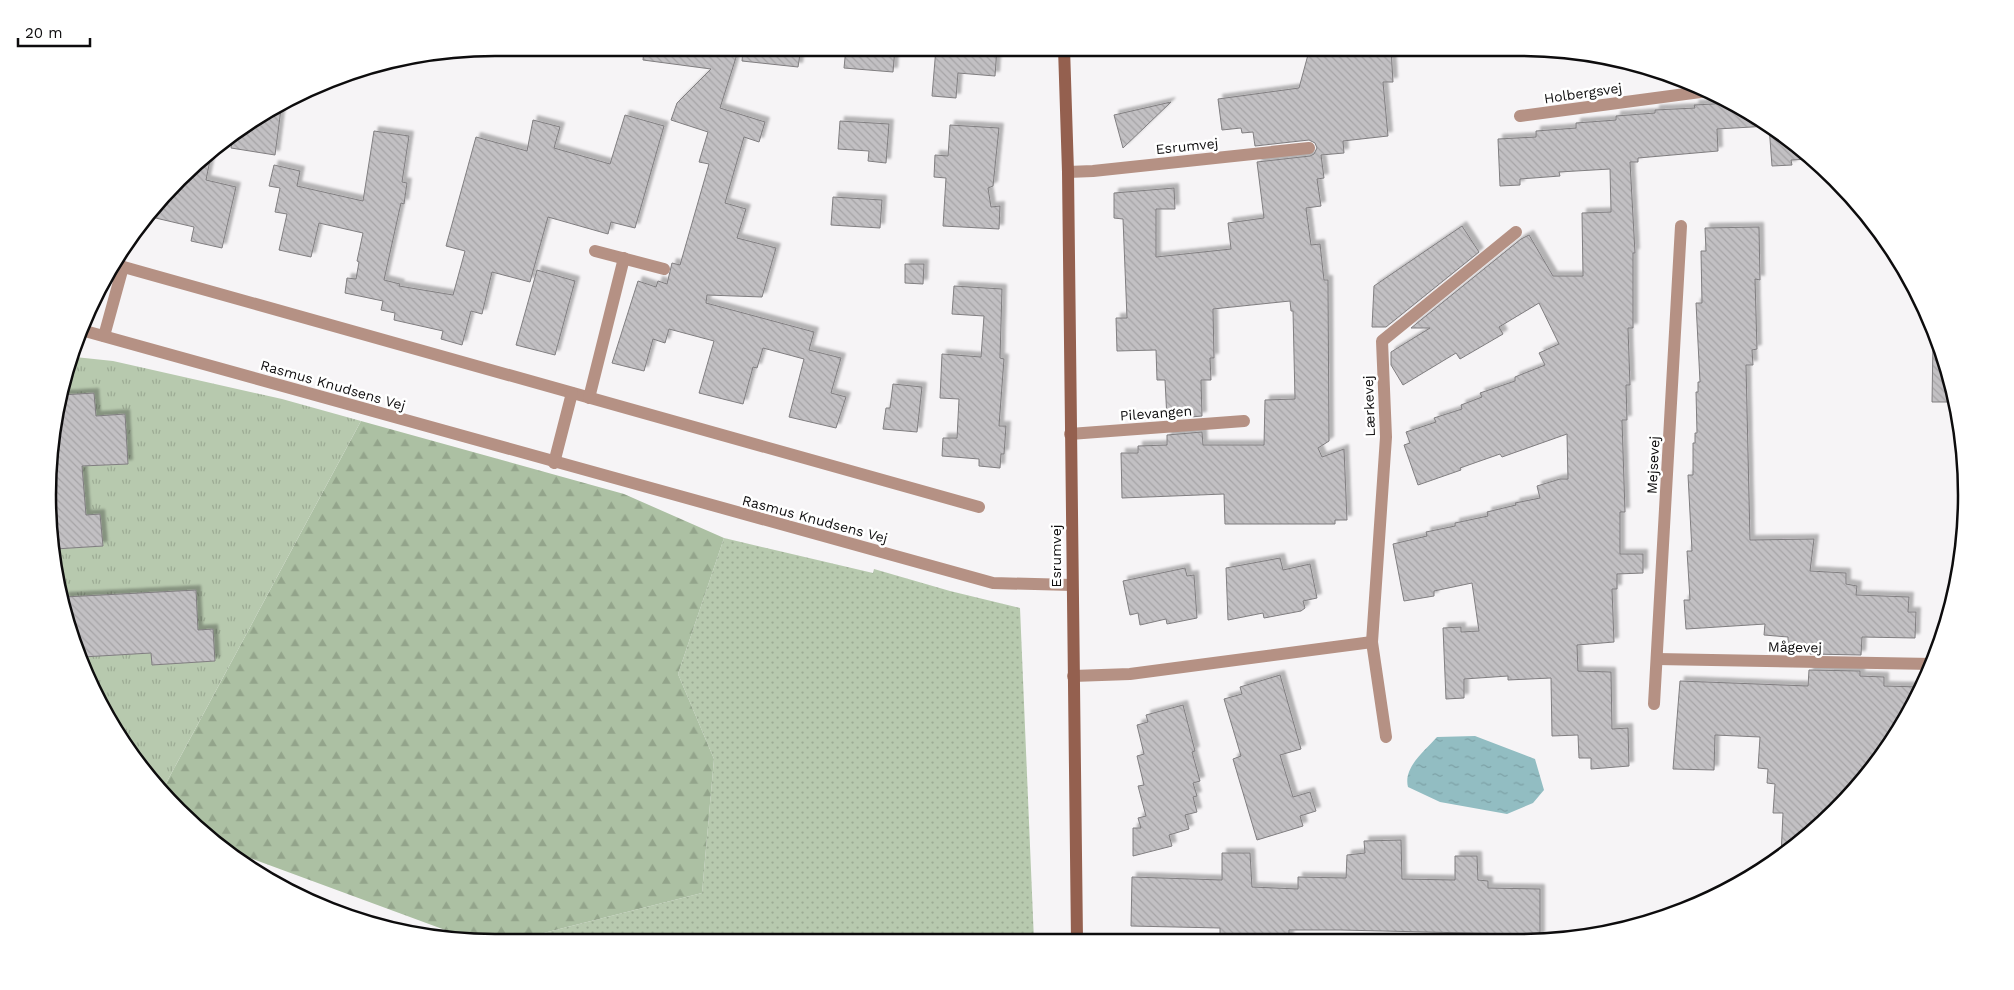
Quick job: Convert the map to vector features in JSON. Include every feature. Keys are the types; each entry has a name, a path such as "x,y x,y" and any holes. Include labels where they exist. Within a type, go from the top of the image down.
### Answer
{"main road":[{"name":"Esrumvej","path":"1064,56 1068,172 1077,934"}],"street":[{"name":"Holbergsvej","path":"1520,116 1694,93"},
{"name":"Esrumvej","path":"1068,172 1308,148"},
{"name":"Mejsevej","path":"1654,704 1681,226"},
{"name":"Lærkevej","path":"1386,738 1372,642 1386,437 1382,341 1516,232"},
{"path":"595,251 664,268"},
{"path":"589,398 624,258"},
{"path":"121,267 979,507"},
{"path":"104,336 116,274"},
{"name":"Rasmus Knudsens Vej","path":"88,332 554,463 993,583 1072,585"},
{"path":"554,463 572,393"},
{"name":"Pilevangen","path":"1070,434 1244,421"},
{"path":"1073,676 1130,674 1372,642"},
{"name":"Mågevej","path":"1657,659 1924,664"}],"green space":[{"path":"79,357 113,361 282,399 361,421 165,784 130,739 101,689 71,609 65,581 57,524 57,466 65,409"},
{"path":"361,421 624,494 724,538 678,674 714,759 702,893 540,934 448,931 246,857 206,825 165,784"},
{"path":"724,538 873,573 874,569 950,591 1020,608 1034,934 540,934 702,893 714,759 678,674"}],"water":[{"path":"1475,736 1535,759 1544,790 1533,803 1507,814 1440,802 1408,787 1407,780 1412,766 1437,737"}],"building":[{"path":"643,56 736,56 720,108 765,122 759,142 744,137 725,203 746,209 737,238 776,248 762,297 707,295 706,303 814,332 809,350 841,358 831,393 846,397 836,428 789,417 804,359 763,348 757,368 753,367 743,404 699,393 714,341 669,329 665,343 653,339 644,371 612,363 638,281 656,287 658,281 667,284 672,263 680,265 709,164 699,162 708,132 671,120 677,103 711,69 643,60"},
{"path":"742,56 800,56 798,67 742,61"},
{"path":"845,56 894,56 893,72 844,68"},
{"path":"935,56 996,56 995,76 958,73 956,98 932,96"},
{"path":"1308,56 1391,56 1393,82 1383,82 1388,136 1343,141 1344,153 1321,155 1324,178 1317,179 1321,206 1306,208 1311,245 1320,244 1324,280 1328,280 1329,441 1318,448 1322,457 1344,449 1347,520 1335,520 1335,524 1225,524 1224,494 1122,498 1121,453 1138,453 1138,446 1167,445 1167,435 1202,432 1203,445 1264,445 1265,400 1295,399 1293,311 1291,311 1290,301 1213,309 1214,358 1210,358 1211,380 1201,380 1202,416 1167,419 1165,380 1157,380 1156,350 1117,351 1116,318 1127,318 1123,219 1114,218 1114,193 1174,188 1175,209 1156,209 1156,257 1231,249 1228,223 1264,218 1257,162 1310,156 1314,154 1317,148 1315,143 1309,140 1255,146 1253,132 1242,133 1241,128 1222,130 1218,99 1299,88"},
{"path":"1171,102 1123,148 1114,115"},
{"path":"1718,104 1757,127 1717,129 1718,151 1638,158 1638,162 1630,162 1635,253 1633,253 1633,328 1628,328 1630,385 1626,385 1627,420 1622,420 1625,512 1620,512 1620,554 1643,554 1643,573 1617,574 1617,589 1612,589 1614,642 1577,645 1578,671 1611,672 1612,729 1628,728 1629,766 1591,769 1591,758 1579,758 1578,735 1552,736 1551,678 1508,680 1508,676 1464,679 1464,698 1446,699 1443,628 1461,627 1461,632 1479,631 1472,583 1434,591 1434,596 1404,601 1393,544 1427,536 1426,532 1455,526 1455,523 1488,516 1487,512 1516,505 1515,503 1540,498 1537,486 1560,479 1568,479 1567,434 1502,457 1500,454 1418,485 1404,445 1410,443 1406,432 1436,422 1434,418 1462,409 1461,405 1482,397 1480,393 1515,381 1515,377 1545,365 1539,353 1559,344 1539,303 1499,327 1503,334 1460,359 1456,353 1403,385 1391,365 1391,352 1430,328 1411,328 1521,239 1529,235 1553,276 1583,276 1582,213 1611,212 1610,169 1559,172 1560,176 1520,179 1520,185 1500,186 1498,139 1536,137 1536,131 1576,128 1576,123 1616,120 1616,116 1655,113 1655,110 1695,108 1694,105"},
{"path":"281,112 275,155 231,148 232,144 251,130"},
{"path":"625,115 664,126 635,228 611,222 608,234 548,217 530,282 492,272 482,314 471,311 462,345 441,339 443,331 394,320 395,313 381,310 383,301 345,293 347,278 356,279 359,262 357,261 363,233 319,223 311,257 279,250 287,214 275,212 280,188 269,186 274,165 300,171 297,186 363,201 374,131 409,136 402,182 407,183 404,204 401,203 384,280 400,284 399,286 453,295 465,251 446,246 476,137 527,151 533,120 560,127 554,148 610,164"},
{"path":"840,121 889,124 886,163 868,161 869,151 838,149"},
{"path":"950,125 999,128 993,186 988,188 991,207 1000,206 999,229 943,226 946,178 934,177 935,155 948,156"},
{"path":"1770,135 1801,159 1791,160 1792,165 1772,166"},
{"path":"210,162 206,180 236,187 222,248 191,241 194,227 155,218 185,185"},
{"path":"833,197 882,200 880,228 831,225"},
{"path":"1462,226 1479,252 1386,327 1372,327 1374,286"},
{"path":"1759,227 1760,280 1755,279 1757,349 1752,350 1753,365 1746,365 1750,540 1814,539 1810,571 1846,573 1846,584 1857,586 1856,595 1909,597 1908,612 1916,612 1915,638 1862,637 1861,655 1810,654 1811,648 1788,646 1788,637 1764,635 1765,624 1686,629 1684,600 1690,600 1687,551 1692,551 1688,475 1693,475 1693,443 1695,443 1695,433 1697,433 1696,392 1698,392 1698,382 1700,382 1696,303 1702,303 1701,251 1706,251 1705,228"},
{"path":"905,264 924,264 923,284 905,283"},
{"path":"537,270 575,281 555,355 516,345"},
{"path":"954,286 1002,289 1000,358 1004,359 999,426 1006,426 1004,454 1001,454 1000,468 979,466 979,459 942,456 943,438 957,438 959,399 940,398 942,354 981,357 984,316 952,314"},
{"path":"1933,351 1948,402 1932,402"},
{"path":"893,384 922,387 917,432 883,429 886,408 890,408"},
{"path":"94,393 96,416 125,414 128,464 82,466 86,515 100,514 103,546 60,549 56,495 57,466 68,395"},
{"path":"1280,558 1283,570 1310,564 1317,598 1303,601 1305,608 1301,611 1264,618 1263,613 1228,620 1226,568"},
{"path":"1185,568 1187,576 1194,575 1197,618 1167,624 1166,619 1140,625 1138,613 1130,615 1123,581"},
{"path":"196,590 198,630 213,629 215,661 152,665 151,653 88,657 68,597"},
{"path":"1809,670 1860,671 1860,676 1884,677 1884,686 1914,687 1884,739 1849,784 1808,825 1781,846 1783,813 1773,813 1775,784 1767,783 1768,769 1758,768 1760,737 1715,735 1714,770 1673,769 1680,681 1808,686"},
{"path":"1280,675 1301,749 1280,755 1293,797 1310,792 1316,811 1300,816 1303,826 1257,840 1233,759 1241,756 1224,699 1242,694 1240,687"},
{"path":"1183,705 1195,751 1192,752 1200,781 1193,783 1197,796 1193,797 1197,812 1185,815 1189,829 1169,835 1172,846 1133,856 1133,828 1141,828 1138,818 1146,816 1138,786 1144,785 1137,756 1144,754 1137,725 1148,722 1146,715"},
{"path":"1401,840 1402,879 1455,880 1455,856 1477,856 1478,880 1488,881 1488,888 1540,889 1540,933 1289,930 1289,934 1220,934 1220,928 1131,926 1132,877 1222,880 1222,853 1250,853 1252,887 1298,889 1298,877 1346,878 1347,855 1365,853 1364,841"}]}
